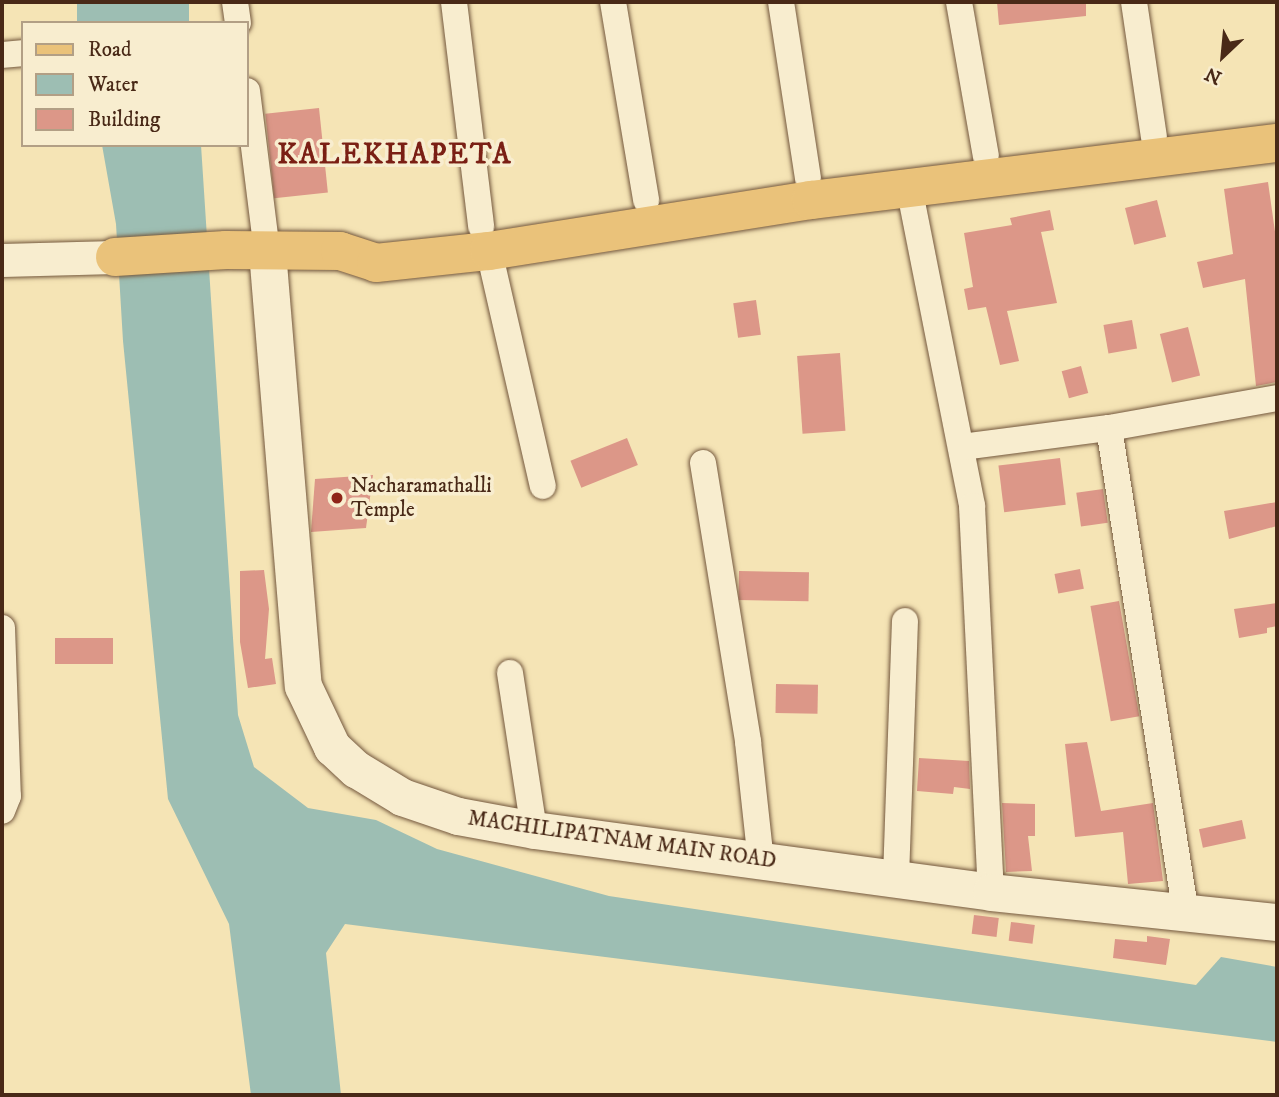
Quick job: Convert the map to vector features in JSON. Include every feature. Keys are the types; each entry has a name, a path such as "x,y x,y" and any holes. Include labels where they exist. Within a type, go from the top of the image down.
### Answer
{"main road":[{"path":"485,239 646,200 1277,122"},
{"path":"115,257 226,250 340,251 370,238 485,239 1277,143"},
{"name":"MACHILIPATNAM MAIN ROAD","path":"267,251 303,686 332,747 356,769 413,800 458,816 534,830 991,892 1277,922"}],"street":[{"path":"235,2 238,21"},
{"path":"454,2 485,239 543,486"},
{"path":"613,2 646,200"},
{"path":"781,2 808,178"},
{"path":"959,2 986,156"},
{"path":"1134,2 1154,136"},
{"path":"2,55 21,53"},
{"path":"248,99 267,251"},
{"path":"909,187 962,447 977,566 991,892"},
{"path":"2,260 115,257"},
{"path":"962,447 1109,428 1277,398"},
{"path":"1109,428 1186,912"},
{"path":"703,463 748,742 761,860"},
{"path":"896,878 905,621"},
{"path":"2,628 9,796 2,811"},
{"path":"510,673 534,830"}],"water":[{"path":"77,2 189,2 189,21 77,21"},
{"path":"102,147 201,147 238,715 254,767 308,808 376,820 437,849 609,896 1196,985 1221,957 1277,967 1277,1042 345,924 326,953 341,1095 251,1095 229,924 168,799 123,341 116,224"}],"building":[{"path":"997,2 1086,2 1086,16 999,25"},
{"path":"319,108 328,193 274,198 265,114"},
{"path":"1268,182 1277,246 1277,382 1256,386 1245,279 1203,288 1197,262 1233,254 1224,189"},
{"path":"1157,200 1166,237 1134,245 1125,208"},
{"path":"1050,210 1054,230 1041,232 1057,303 1007,311 1019,361 1000,365 986,307 968,310 964,289 973,287 964,233 1012,225 1010,218"},
{"path":"756,300 761,335 738,338 733,303"},
{"path":"1132,320 1137,349 1108,354 1103,325"},
{"path":"1188,327 1200,376 1172,383 1160,334"},
{"path":"840,353 845,431 803,434 797,356"},
{"path":"1081,366 1088,393 1069,398 1062,371"},
{"path":"627,438 638,465 581,488 570,461"},
{"path":"1060,458 1066,505 1004,512 998,466"},
{"path":"373,475 366,528 311,532 315,479"},
{"path":"1103,489 1108,523 1081,526 1076,493"},
{"path":"1277,502 1277,526 1229,539 1224,511"},
{"path":"1080,569 1084,589 1058,594 1054,574"},
{"path":"264,570 269,609 265,659 272,658 276,684 248,688 240,642 240,571"},
{"path":"739,571 809,572 808,601 738,600"},
{"path":"1119,601 1139,716 1111,721 1090,606"},
{"path":"1277,603 1277,626 1267,628 1267,633 1239,638 1234,609"},
{"path":"55,638 113,638 113,664 55,664"},
{"path":"776,684 818,685 817,714 775,713"},
{"path":"1087,742 1101,811 1153,803 1163,881 1128,884 1123,832 1075,837 1065,744"},
{"path":"919,758 969,761 970,789 954,787 953,794 917,791"},
{"path":"1002,803 1035,804 1035,836 1028,836 1032,871 1006,872"},
{"path":"1242,820 1246,839 1203,848 1199,829"},
{"path":"974,915 999,918 996,937 972,934"},
{"path":"1011,922 1035,925 1033,944 1009,941"},
{"path":"1147,936 1170,939 1166,965 1113,958 1115,939 1147,942"}],"place":[{"name":"Nacharamathalli Temple","path":"337,498"}],"district":[{"name":"KALEKHAPETA","path":"395,155"}]}
